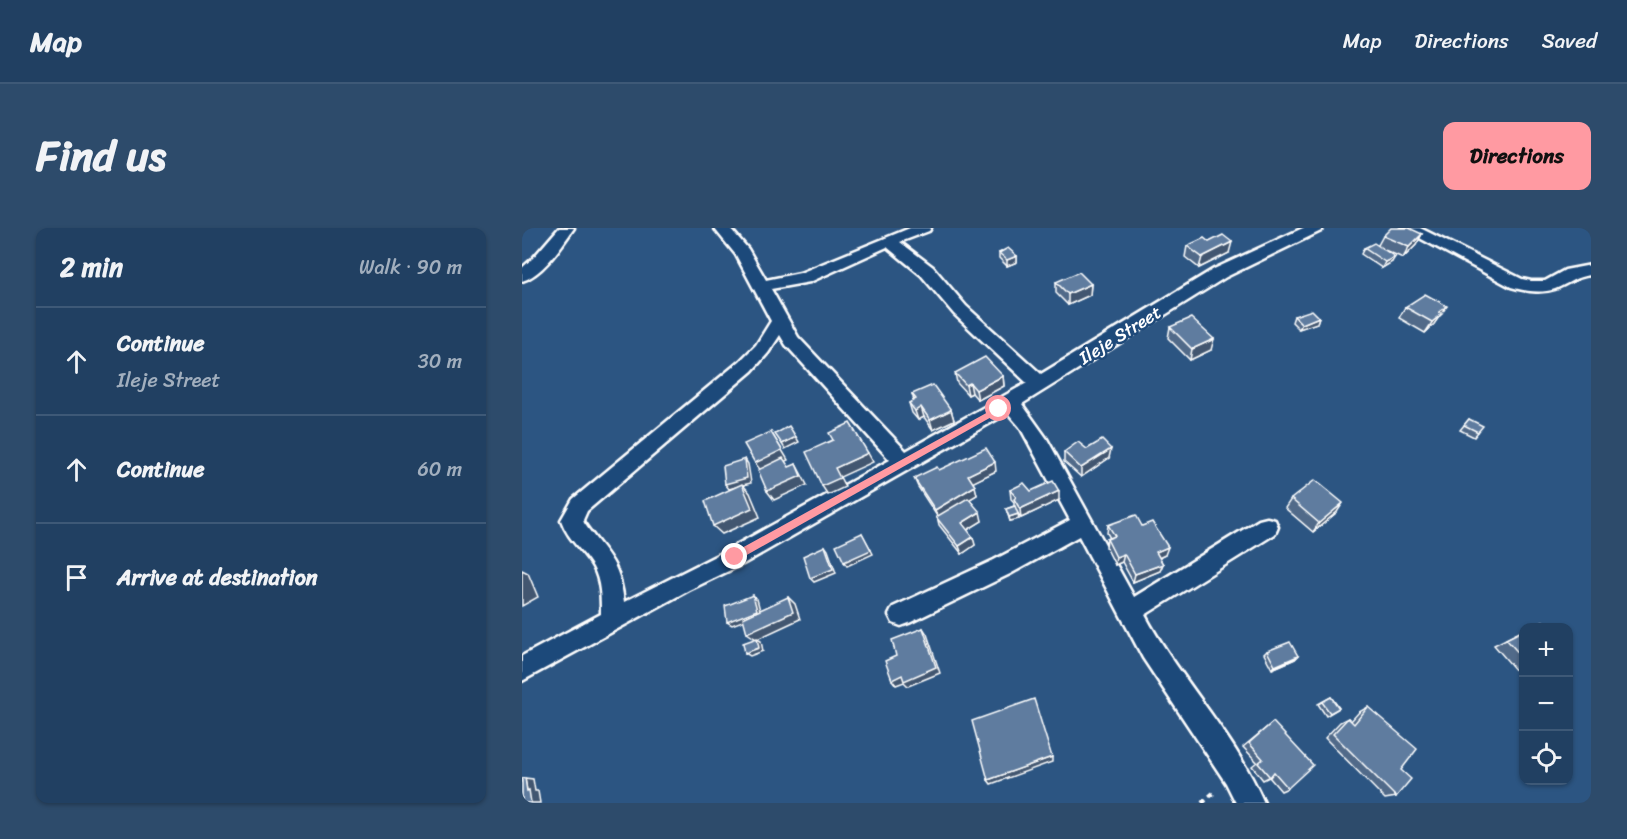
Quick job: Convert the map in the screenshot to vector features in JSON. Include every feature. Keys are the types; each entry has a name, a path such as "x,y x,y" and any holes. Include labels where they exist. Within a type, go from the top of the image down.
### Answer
{"street":[{"path":"522,276 539,262 567,228"},
{"path":"721,228 742,252 779,323 814,366 903,461"},
{"path":"760,286 804,278 924,228"},
{"name":"Ileje Street","path":"522,669 557,653 703,571 735,557 928,449 1040,384 1220,273 1316,228"},
{"path":"1408,228 1507,278 1535,289 1546,288 1577,271 1591,270"},
{"path":"889,241 927,271 960,310 1040,384"},
{"path":"613,620 611,587 604,565 595,551 576,533 572,520 580,505 746,366 762,349 779,323"},
{"path":"1010,402 1027,422 1040,444 1150,650 1235,774 1250,803"},
{"path":"901,615 1082,524"},
{"path":"1130,612 1267,526"}],"building":[{"path":"1391,228 1409,228 1422,234 1409,247 1383,236"},
{"path":"1223,235 1232,242 1202,257 1187,246 1204,238 1209,242"},
{"path":"1374,243 1395,257 1385,262 1364,248"},
{"path":"1008,248 1017,256 1007,260 999,253"},
{"path":"1079,272 1091,284 1068,294 1056,282"},
{"path":"1425,294 1447,306 1439,312 1442,314 1432,322 1405,307"},
{"path":"1312,310 1319,317 1302,324 1294,316"},
{"path":"1191,318 1214,339 1192,349 1170,327"},
{"path":"985,357 1003,376 976,390 970,383 966,385 955,373"},
{"path":"933,385 951,410 930,420 921,407 915,411 909,403 916,399 912,394"},
{"path":"1469,419 1483,426 1478,432 1464,425"},
{"path":"850,423 868,453 835,468 840,478 822,486 806,452 833,440 829,433"},
{"path":"789,426 796,437 782,444 775,434"},
{"path":"771,432 782,450 755,463 744,444"},
{"path":"1102,440 1111,449 1081,468 1064,452 1078,442 1087,449"},
{"path":"986,448 995,462 968,475 975,486 935,510 914,478 937,467 939,470"},
{"path":"783,458 789,467 796,464 801,476 767,491 758,470"},
{"path":"745,459 747,478 725,484 723,466"},
{"path":"1315,480 1343,503 1319,523 1291,499"},
{"path":"1053,481 1059,491 1020,509 1014,499 1016,497 1010,490 1024,483 1031,491"},
{"path":"742,484 752,508 713,526 705,501"},
{"path":"968,498 980,512 962,523 973,537 959,546 936,517"},
{"path":"1015,506 1018,514 1009,517 1006,509"},
{"path":"1136,515 1142,526 1152,522 1168,547 1156,552 1163,564 1135,574 1124,554 1116,557 1107,539 1115,536 1108,525"},
{"path":"862,533 871,550 844,562 836,545"},
{"path":"825,546 833,569 810,578 803,556"},
{"path":"753,595 757,610 727,622 725,606"},
{"path":"788,597 793,612 747,633 743,618"},
{"path":"923,628 936,667 904,681 902,675 892,680 885,661 896,656 892,640"},
{"path":"1519,632 1519,653 1506,639"},
{"path":"757,638 759,648 745,653 743,643"},
{"path":"1290,642 1298,656 1275,666 1267,651"},
{"path":"1331,697 1339,708 1330,713 1322,702"},
{"path":"1034,699 1052,757 988,780 972,721"},
{"path":"1368,707 1417,749 1401,770 1411,779 1396,797 1333,734 1348,718 1354,724"},
{"path":"1273,722 1313,765 1288,788 1274,772 1270,777 1258,763 1263,759 1249,743"},
{"path":"525,778 531,803 522,803 522,779"}],"route":[{"path":"735,557 999,409"}]}
